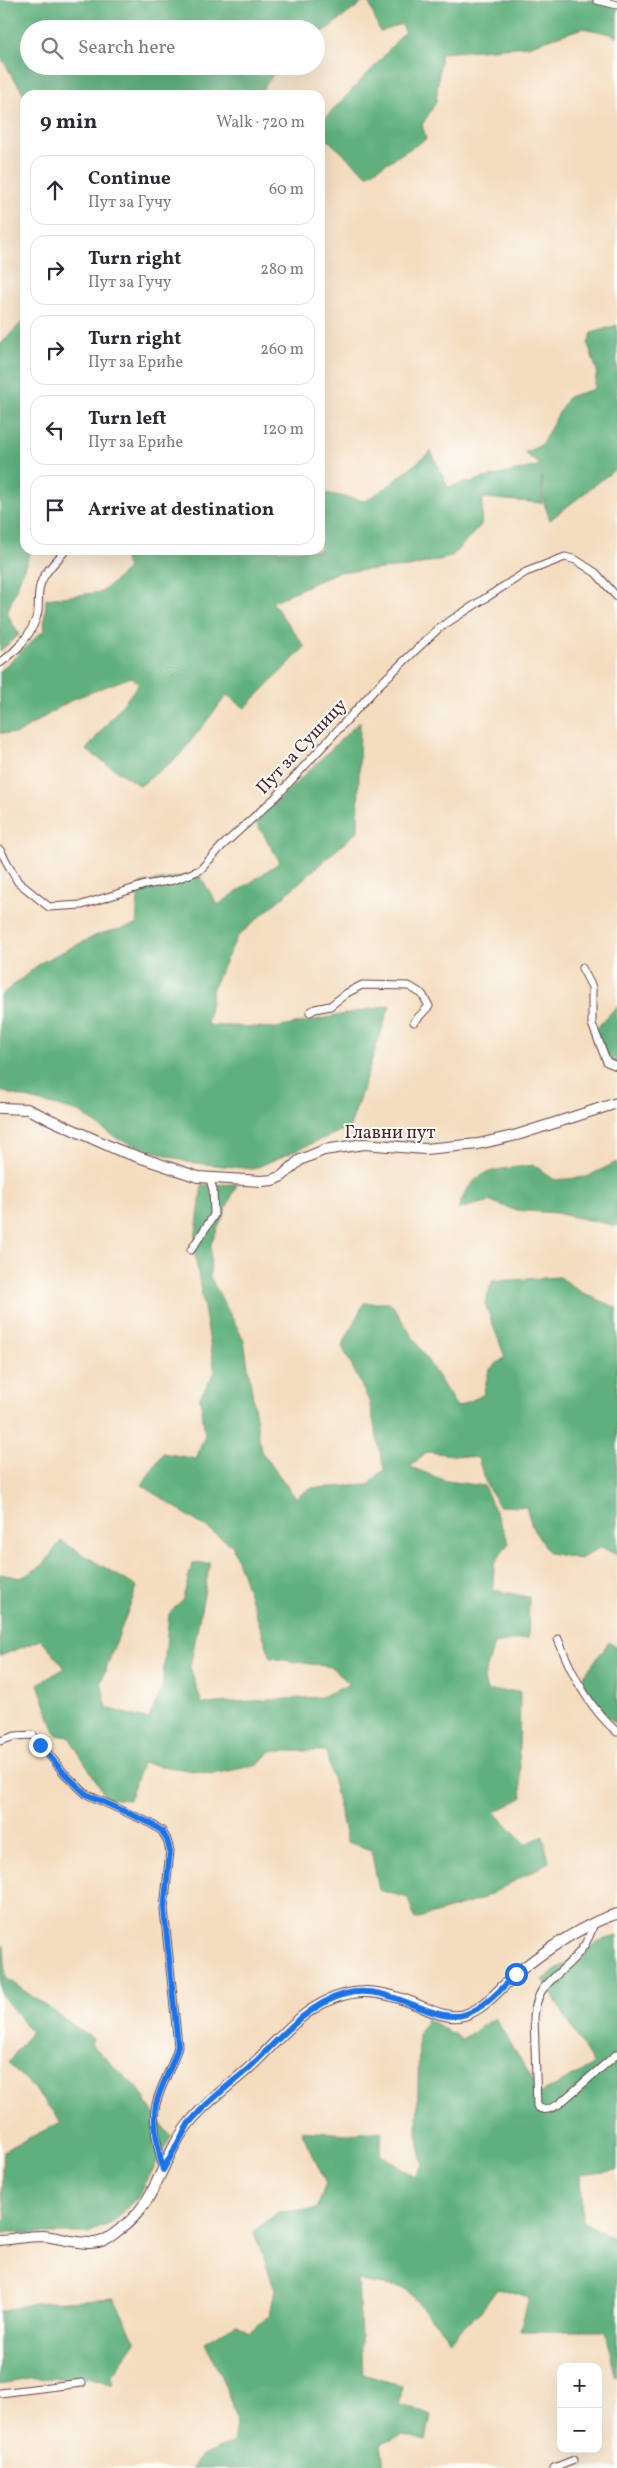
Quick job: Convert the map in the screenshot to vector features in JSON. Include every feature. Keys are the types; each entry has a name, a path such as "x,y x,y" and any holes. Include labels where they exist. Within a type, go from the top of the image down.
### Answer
{"main road":[{"name":"Главни пут","path":"0,1108 28,1109 118,1150 174,1170 210,1179 272,1180 311,1154 364,1144 425,1149 478,1144 517,1135 617,1104"},
{"path":"0,2240 41,2236 99,2242 130,2222 144,2207 189,2123 300,2019 331,1999 353,1992 383,1994 438,2014 452,2016 466,2014 479,2008 528,1965 594,1922 617,1914"}],"street":[{"path":"598,0 617,5"},
{"path":"0,663 20,644 32,627 38,611 39,591 42,580 62,555"},
{"name":"Пут за Сушицу","path":"0,850 18,882 49,907 82,905 145,884 174,880 200,870 222,846 277,796 379,685 439,628 477,602 526,572 566,557 585,564 596,573 617,597"},
{"path":"582,968 592,987 592,1024 607,1062 617,1066"},
{"path":"310,1012 330,1006 362,985 409,986 422,994 429,1006 414,1022"},
{"path":"191,1250 214,1216 213,1190 210,1179"},
{"path":"558,1639 569,1668 583,1692 617,1732"},
{"path":"0,1741 15,1736 33,1734 64,1773 86,1794 150,1823 162,1831 167,1840 170,1851 164,1909 178,2046 174,2062 156,2107 157,2139 163,2170"},
{"path":"594,1922 590,1940 542,1991 536,2002 534,2016 537,2106 541,2110 548,2110 559,2104 617,2054"},
{"path":"0,2393 82,2383"},
{"path":"554,2468 574,2460"}],"green space":[{"path":"0,0 366,0 325,30 325,20 20,20 20,75 273,75 262,90 21,90 0,56"},
{"path":"368,0 597,0 617,5 617,38 611,34 583,28 528,46 441,53 436,102 422,125 426,139 367,175 325,137 325,118 376,65 405,31 401,24 380,32"},
{"path":"20,324 20,555 29,555 7,613 19,635 0,651 0,345"},
{"path":"617,325 617,468 550,520 544,503 542,477 542,503 483,498 481,525 451,557 409,567 338,572 272,602 305,647 245,708 227,695 180,755 140,786 86,750 139,684 131,677 73,699 17,734 0,733 0,671 44,630 46,599 102,592 128,569 124,555 325,555 325,493 365,501 387,487 431,451 448,487 541,465 524,453 541,445 568,397 594,389 597,371 588,344 592,333"},
{"path":"360,721 358,831 237,937 213,987 207,1025 276,1028 390,1005 350,1127 253,1169 187,1162 118,1139 79,1112 0,1091 0,996 42,962 99,934 136,925 139,884 198,873 218,905 280,862 256,822"},
{"path":"617,1006 617,1066 607,1062 595,1030"},
{"path":"617,1162 617,1226 556,1213 514,1210 491,1201 458,1209 471,1185 478,1178 496,1170 534,1165 555,1180 586,1177"},
{"path":"237,1184 211,1244 210,1277 244,1340 261,1451 296,1498 310,1488 369,1485 384,1469 369,1401 342,1346 364,1303 391,1303 457,1407 483,1395 489,1370 505,1357 485,1304 492,1281 560,1277 579,1291 617,1308 617,1555 601,1547 580,1559 549,1553 533,1529 526,1507 499,1506 486,1484 478,1458 428,1452 410,1467 447,1481 484,1486 509,1543 494,1564 493,1590 529,1597 528,1638 494,1644 484,1679 487,1691 520,1691 519,1753 522,1798 495,1812 525,1844 543,1836 549,1862 480,1900 415,1919 408,1898 379,1890 371,1850 347,1842 326,1751 271,1751 258,1765 213,1774 142,1763 129,1800 107,1798 69,1737 56,1735 38,1684 65,1668 41,1640 0,1656 0,1574 21,1578 43,1565 61,1541 137,1587 101,1682 107,1708 148,1720 162,1688 169,1614 183,1599 192,1564 210,1563 190,1667 202,1704 321,1697 350,1684 331,1667 271,1658 232,1545 142,1485 163,1453 196,1459 205,1435 200,1397 215,1372 194,1249 202,1185"},
{"path":"609,1642 617,1648 617,1724 606,1716 580,1681"},
{"path":"617,1936 617,2170 580,2175 582,2220 617,2242 617,2376 615,2376 606,2331 520,2331 529,2297 498,2288 481,2311 450,2340 405,2288 358,2281 363,2374 402,2386 400,2403 431,2415 426,2441 403,2435 381,2443 384,2468 191,2468 202,2456 233,2443 237,2419 224,2383 205,2342 236,2324 249,2332 270,2315 275,2289 254,2232 278,2212 317,2209 326,2183 301,2131 348,2134 382,2131 380,2154 415,2177 423,2164 417,2134 419,2033 427,2019 462,2039 495,2018 541,2093 594,2065 543,1979 599,1941"},
{"path":"0,1943 4,1945 6,1978 93,2039 91,2044 146,2097 145,2102 171,2137 137,2199 111,2223 88,2233 0,2233 0,2224 6,2217 2,2194 3,2151 61,2122 37,2092 8,2063 31,2032 0,1993"},
{"path":"114,2298 136,2342 112,2375 114,2385 88,2377 30,2379 0,2384 0,2312 33,2303"}],"route":[{"path":"40,1745 64,1773 86,1794 150,1823 162,1831 167,1840 170,1851 164,1909 178,2046 174,2062 160,2092 156,2107 157,2139 163,2170 189,2123 200,2111 307,2013 331,1999 353,1992 383,1994 438,2014 452,2016 466,2014 479,2008 516,1974"}]}
